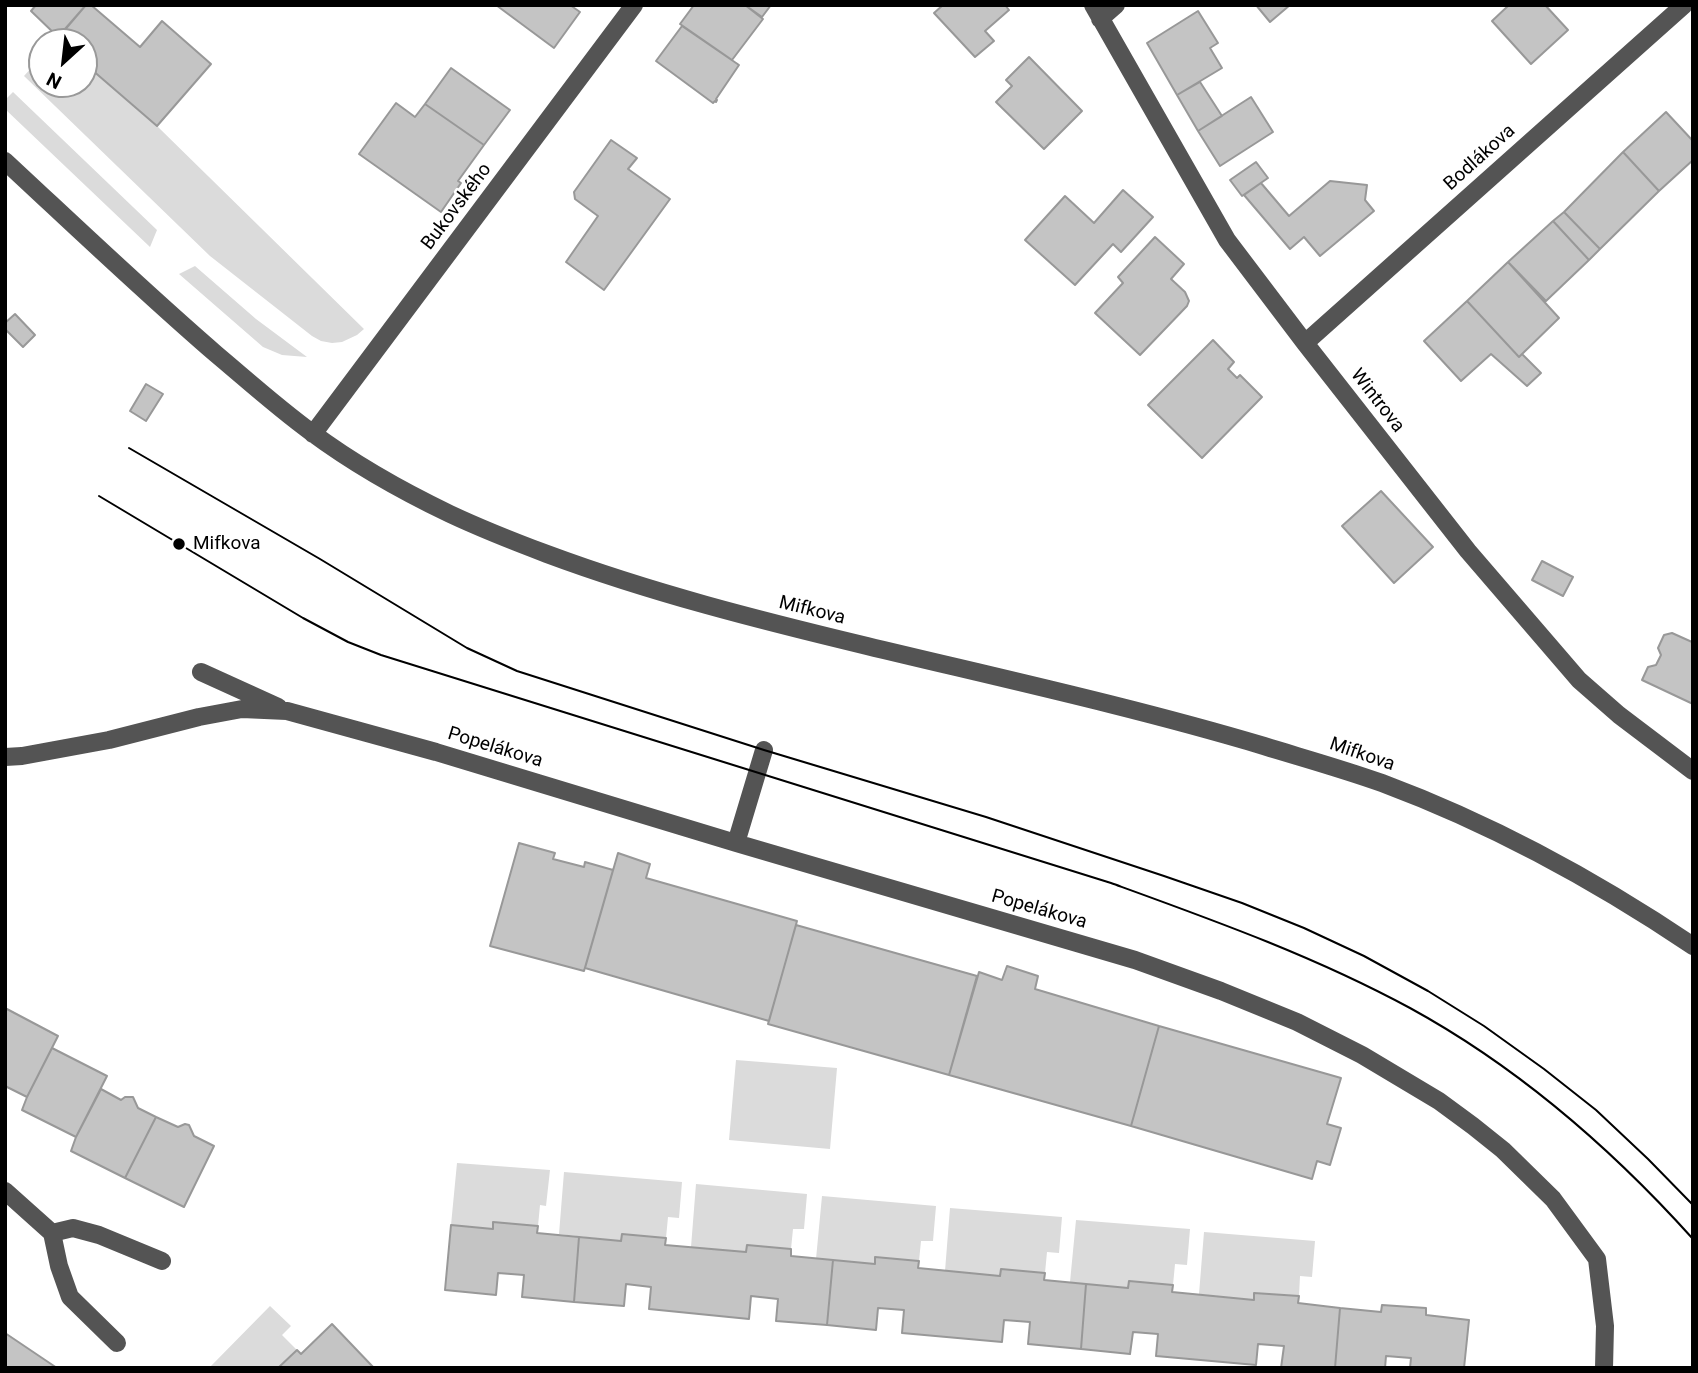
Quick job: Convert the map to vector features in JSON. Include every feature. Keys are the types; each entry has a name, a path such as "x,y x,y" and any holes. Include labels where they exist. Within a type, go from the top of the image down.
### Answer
{"street":[{"name":"Bukovského","path":"313,434 634,5"},
{"path":"1097,12 1115,5"},
{"name":"Bodlákova","path":"1305,343 1684,5"},
{"name":"Wintrova","path":"1097,12 1227,240 1468,551 1579,680 1619,715 1693,771"},
{"name":"Mifkova","path":"5,161 147,295 313,434 395,485 455,516 507,539 671,596 751,618 1191,724 1382,783 1472,820 1573,871 1693,946"},
{"name":"Popelákova","path":"201,672 287,711 436,752 1135,960 1297,1022 1362,1055 1439,1101 1503,1150 1553,1199 1597,1259 1605,1326 1604,1368"},
{"name":"Popelákova","path":"5,757 109,740 242,709 287,711"},
{"path":"736,843 764,750"},
{"path":"5,1191 52,1233 59,1266 70,1297 117,1343"},
{"path":"52,1233 74,1228 99,1234 162,1261"}],"shaded area":[{"path":"98,75 157,126 364,329 342,342 321,341 210,256 47,98 98,98"},
{"path":"13,92 157,230 150,247 5,109 5,100"},
{"path":"195,266 256,319 307,357 282,355 263,347 179,274"},
{"path":"736,1060 837,1068 830,1149 729,1140"},
{"path":"457,1163 550,1170 546,1206 540,1205 538,1226 494,1222 493,1229 451,1225"},
{"path":"564,1172 682,1182 679,1218 668,1217 666,1238 622,1234 621,1241 559,1234"},
{"path":"696,1184 807,1194 804,1229 793,1229 791,1249 748,1245 746,1252 691,1247"},
{"path":"822,1196 936,1206 933,1241 921,1241 919,1261 876,1257 875,1264 816,1259"},
{"path":"950,1208 1062,1217 1059,1253 1047,1252 1045,1273 1001,1269 1000,1276 945,1271"},
{"path":"1076,1220 1190,1229 1187,1265 1175,1264 1173,1285 1129,1281 1128,1288 1070,1282"},
{"path":"1204,1232 1315,1241 1312,1277 1300,1276 1299,1296 1255,1293 1254,1300 1199,1294"},
{"path":"270,1306 291,1326 282,1335 297,1350 278,1368 209,1368"}],"building":[{"path":"36,5 86,5 66,28 49,28 31,11"},
{"path":"86,5 91,5 140,47 162,21 211,64 157,126 98,75 98,28 66,28"},
{"path":"496,5 570,5 580,12 554,48"},
{"path":"694,5 745,5 763,19 732,60 680,24"},
{"path":"745,5 771,5 762,17"},
{"path":"943,5 1005,5 1009,10 985,31 994,41 975,57 934,13"},
{"path":"1256,5 1290,5 1270,22"},
{"path":"1509,5 1545,5 1568,30 1531,64 1492,21"},
{"path":"1198,11 1218,43 1210,48 1222,68 1177,95 1147,43"},
{"path":"682,26 739,65 716,102 713,103 656,61"},
{"path":"1029,57 1082,111 1044,149 996,102 1012,86 1006,80"},
{"path":"451,68 510,110 484,145 425,104"},
{"path":"1200,82 1222,116 1198,131 1177,95"},
{"path":"1251,97 1273,132 1220,166 1198,131"},
{"path":"396,103 415,117 425,104 484,145 458,181 461,183 441,212 359,154"},
{"path":"1666,112 1693,141 1693,160 1659,191 1623,152"},
{"path":"611,140 637,158 628,169 670,199 604,290 566,262 598,216 575,199 574,192"},
{"path":"1623,152 1659,191 1600,249 1564,212"},
{"path":"1256,162 1268,178 1242,196 1230,180"},
{"path":"1330,181 1367,185 1365,200 1374,211 1320,256 1304,237 1290,249 1244,195 1261,183 1289,216"},
{"path":"1123,190 1153,217 1121,252 1113,244 1075,285 1025,240 1065,196 1094,223"},
{"path":"1564,212 1600,249 1589,260 1553,221"},
{"path":"1553,221 1589,260 1546,301 1508,262"},
{"path":"1155,237 1184,264 1171,279 1185,292 1189,301 1140,355 1095,313 1123,283 1118,277"},
{"path":"1508,262 1559,318 1519,357 1467,301"},
{"path":"1467,301 1519,357 1522,354 1541,373 1527,386 1491,354 1461,381 1424,341"},
{"path":"15,314 35,335 23,347 5,329 5,323"},
{"path":"1213,340 1234,362 1228,369 1237,378 1240,375 1262,397 1202,458 1148,405"},
{"path":"146,384 163,394 146,421 130,411"},
{"path":"1381,491 1433,547 1394,583 1342,526"},
{"path":"1542,561 1573,577 1563,596 1532,580"},
{"path":"1672,633 1692,642 1693,645 1693,704 1642,680 1648,667 1656,665 1661,655 1658,648 1664,635"},
{"path":"519,843 555,853 553,859 584,867 585,862 613,870 584,971 490,946"},
{"path":"618,853 650,864 646,878 797,921 769,1021 585,968"},
{"path":"796,925 977,976 949,1075 768,1024"},
{"path":"1007,966 1038,976 1035,989 1159,1026 1131,1126 949,1075 979,972 1002,980"},
{"path":"5,1008 58,1036 27,1097 5,1086"},
{"path":"1159,1026 1341,1078 1327,1124 1341,1128 1330,1165 1317,1161 1312,1179 1131,1126"},
{"path":"52,1048 107,1076 76,1137 22,1110"},
{"path":"101,1089 121,1100 133,1097 138,1108 156,1117 125,1178 71,1151"},
{"path":"156,1117 178,1127 189,1125 194,1136 214,1146 184,1207 125,1178"},
{"path":"493,1222 538,1226 537,1233 579,1237 574,1302 522,1297 524,1275 498,1273 496,1295 445,1290 451,1225 493,1229"},
{"path":"622,1234 666,1238 665,1245 746,1252 747,1245 791,1249 791,1256 833,1260 827,1325 776,1321 778,1299 751,1296 749,1319 649,1309 651,1287 626,1284 624,1306 574,1302 579,1237 621,1241"},
{"path":"875,1257 919,1261 918,1268 1000,1276 1001,1269 1045,1273 1044,1280 1086,1284 1081,1349 1028,1344 1030,1322 1004,1320 1002,1342 902,1333 904,1310 878,1308 876,1330 827,1325 833,1260 875,1264"},
{"path":"1129,1281 1173,1285 1172,1292 1254,1300 1254,1293 1299,1296 1298,1303 1340,1308 1335,1368 1281,1368 1284,1346 1258,1344 1256,1365 1156,1356 1158,1334 1133,1332 1130,1354 1081,1349 1086,1284 1128,1288"},
{"path":"1382,1305 1426,1308 1426,1315 1469,1320 1464,1368 1410,1368 1411,1358 1386,1356 1385,1368 1335,1368 1340,1308 1381,1312"},
{"path":"332,1324 374,1368 278,1368 297,1350 301,1354"},
{"path":"5,1333 57,1368 5,1368"}],"tram line":[{"path":"129,448 467,648 517,671 986,817 1164,876 1242,903 1364,956 1484,1026 1544,1069 1596,1110 1693,1205"},
{"path":"99,496 303,618 348,642 381,655 1111,883 1300,955 1374,989 1449,1031 1525,1083 1630,1173 1693,1239"}],"place":[{"name":"Mifkova","path":"179,544"}]}
